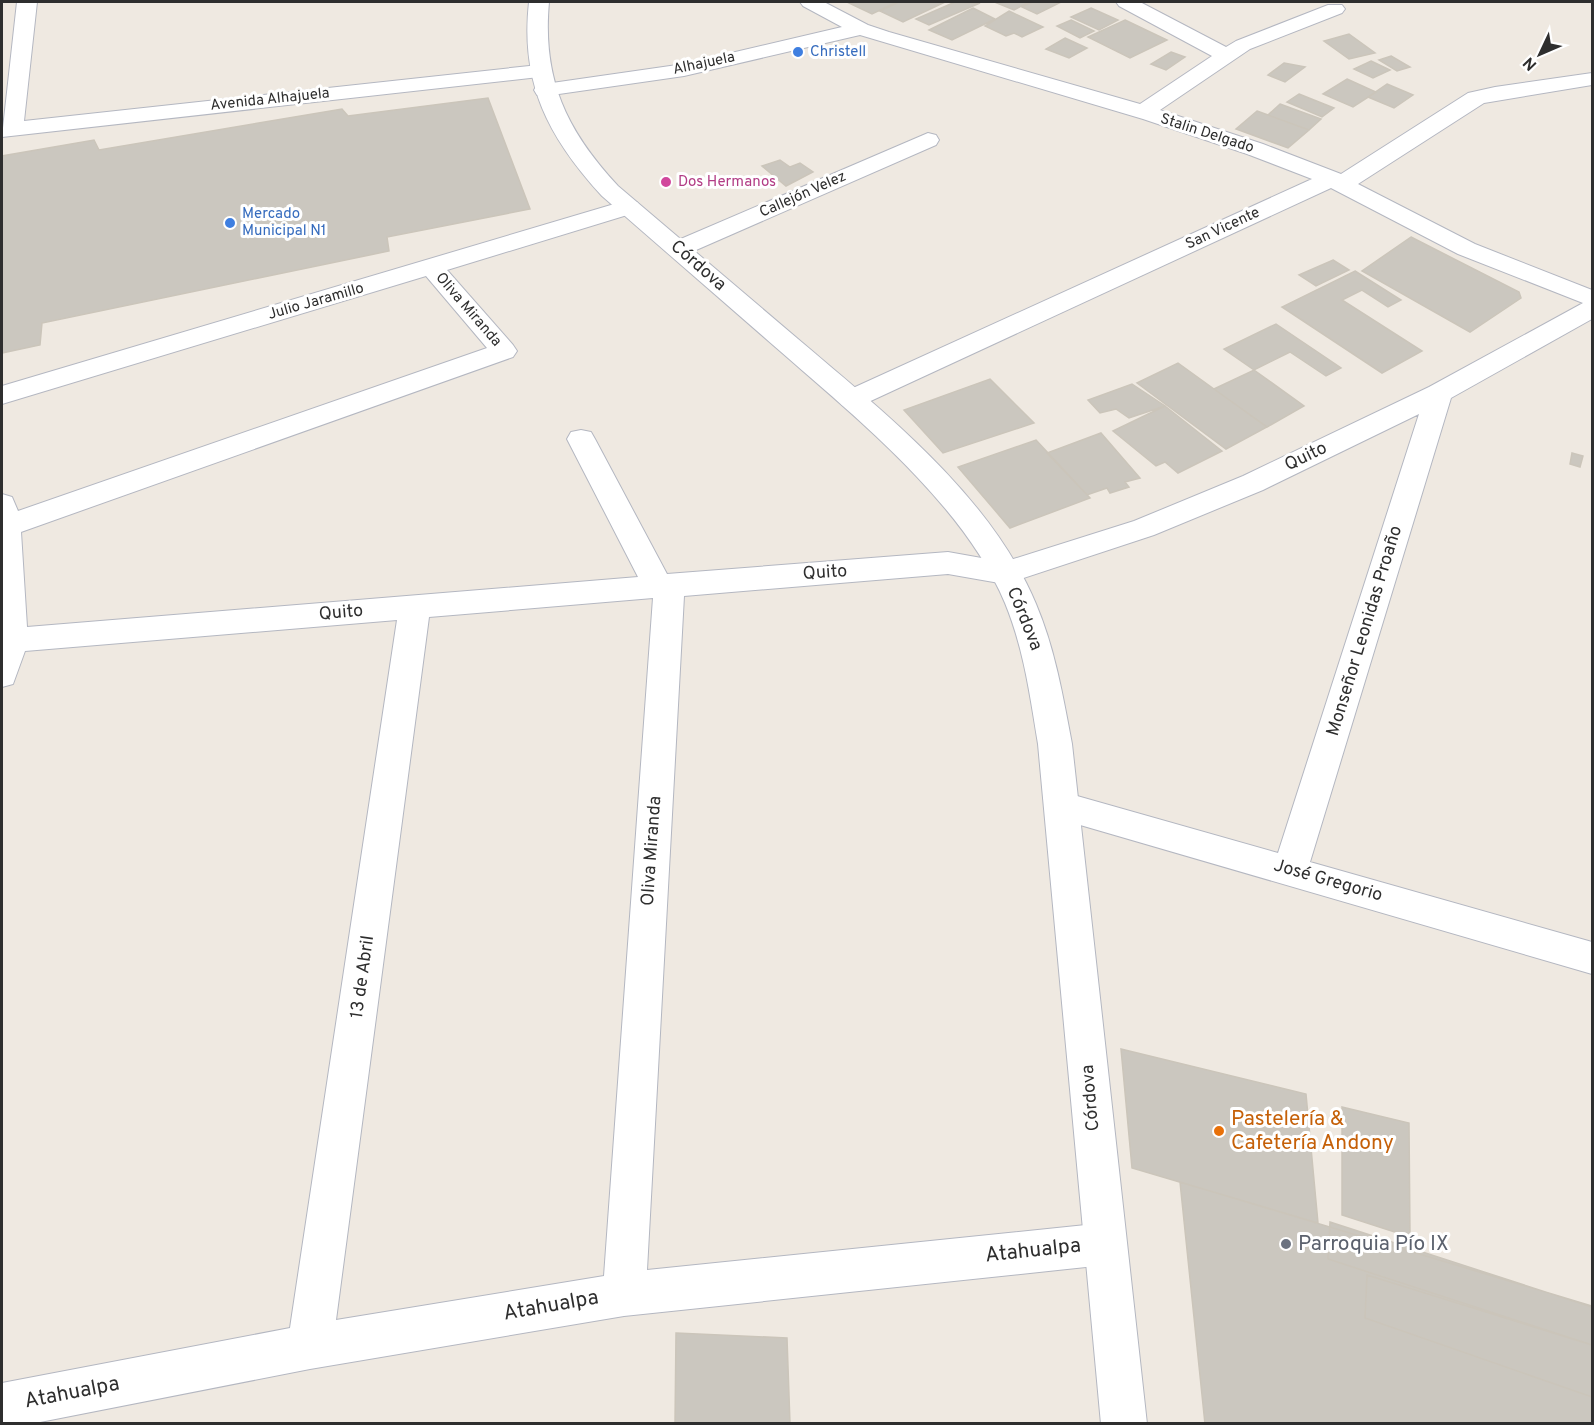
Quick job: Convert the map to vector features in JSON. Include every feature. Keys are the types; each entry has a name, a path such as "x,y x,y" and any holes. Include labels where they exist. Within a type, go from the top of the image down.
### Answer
{"street":[{"name":"Córdova","path":"539,2 533,66 560,126 580,158 629,207 852,399 933,477 1005,574 1041,661 1063,806 1124,1424"},
{"name":"Stalin Delgado","path":"810,2 861,29 1141,113 1269,155 1337,181 1448,241 1526,274 1593,298"},
{"path":"1126,2 1226,55"},
{"path":"2,18 25,8"},
{"path":"7,118 25,8"},
{"path":"1141,113 1226,55 1266,35 1335,9"},
{"name":"Alhajuela","path":"533,66 684,70 861,29"},
{"name":"Avenida Alhajuela","path":"7,118 533,66"},
{"name":"San Vicente","path":"852,399 1337,181 1476,98 1495,93 1593,79"},
{"path":"7,118 38,104"},
{"name":"Callejón Velez","path":"678,249 928,140"},
{"name":"Julio Jaramillo","path":"2,395 432,268 629,207"},
{"name":"Oliva Miranda","path":"4,515 504,351 432,268"},
{"name":"Quito","path":"7,641 948,563 1005,574 1166,519 1253,483 1440,393 1593,309"},
{"name":"Monseñor Leonidas Proaño","path":"1290,870 1440,393"},
{"path":"581,440 663,585"},
{"path":"2,675 7,641 4,515"},
{"name":"Oliva Miranda","path":"624,1294 663,585"},
{"name":"13 de Abril","path":"310,1347 415,606"},
{"name":"José Gregorio","path":"1063,806 1593,958"},
{"name":"Atahualpa","path":"2,1406 310,1347 624,1294 1105,1244"}],"building":[{"path":"847,2 897,2 872,14"},
{"path":"899,2 945,2 903,22 880,11"},
{"path":"955,2 980,3 929,25 916,19"},
{"path":"1029,2 1014,10 997,3"},
{"path":"1032,2 1061,2 1037,14 1022,7"},
{"path":"973,8 995,19 952,40 929,30"},
{"path":"1091,8 1118,20 1099,30 1071,17"},
{"path":"1009,11 1043,27 1022,37 1014,33 1006,36 985,26"},
{"path":"1071,20 1094,31 1080,38 1057,26"},
{"path":"1125,20 1167,40 1130,58 1088,37"},
{"path":"1349,34 1375,53 1349,59 1324,41"},
{"path":"1065,38 1087,48 1069,58 1046,49"},
{"path":"1171,52 1185,57 1166,70 1151,64"},
{"path":"1391,56 1410,67 1397,71 1379,60"},
{"path":"1371,61 1390,70 1373,78 1354,69"},
{"path":"1284,63 1305,67 1285,82 1268,75"},
{"path":"1347,79 1376,92 1353,107 1323,94"},
{"path":"1387,84 1413,95 1394,108 1368,97"},
{"path":"1299,94 1334,108 1322,117 1287,102"},
{"name":"Mercado Municipal N1","path":"488,98 530,209 387,237 389,251 42,323 40,345 2,353 2,156 94,140 99,150 342,109 348,116"},
{"path":"1280,104 1321,119 1309,130 1268,115"},
{"path":"1257,111 1309,130 1288,148 1236,129"},
{"path":"780,160 790,167 800,163 813,172 786,186 762,166"},
{"path":"1411,237 1519,292 1521,298 1470,332 1362,271"},
{"path":"1333,260 1349,270 1316,286 1299,275"},
{"path":"1355,271 1401,300 1388,307 1362,290 1342,300 1422,351 1382,373 1282,307"},
{"path":"1276,324 1341,368 1326,376 1290,352 1254,370 1224,349"},
{"path":"1178,363 1267,427 1226,449 1137,383"},
{"path":"1254,370 1304,406 1267,427 1214,389"},
{"path":"990,379 1034,423 943,453 904,410"},
{"path":"1132,384 1165,406 1129,418 1116,409 1100,413 1088,400"},
{"path":"1165,406 1222,451 1178,473 1165,462 1156,466 1113,431"},
{"path":"1101,433 1140,478 1125,482 1129,487 1110,493 1107,488 1087,495 1047,453"},
{"path":"1036,440 1090,498 1010,528 958,467"},
{"path":"1572,453 1583,456 1580,467 1570,464"},
{"name":"Pastelería & Cafetería Andony","path":"1121,1049 1306,1094 1318,1223 1132,1168"},
{"path":"1342,1107 1409,1123 1410,1237 1342,1215"},
{"name":"Parroquia Pío IX","path":"1180,1182 1592,1306 1592,1424 1205,1424"},
{"path":"1330,1222 1592,1307 1592,1345 1328,1259"},
{"path":"1367,1275 1592,1345 1592,1397 1365,1318"},
{"path":"676,1333 787,1338 790,1424 675,1424"}],"place":[{"name":"Christell","path":"798,52"},
{"name":"Dos Hermanos","path":"666,182"},
{"name":"Mercado Municipal N1","path":"230,223"},
{"name":"Pastelería & Cafetería Andony","path":"1219,1131"},
{"name":"Parroquia Pío IX","path":"1286,1244"}]}
